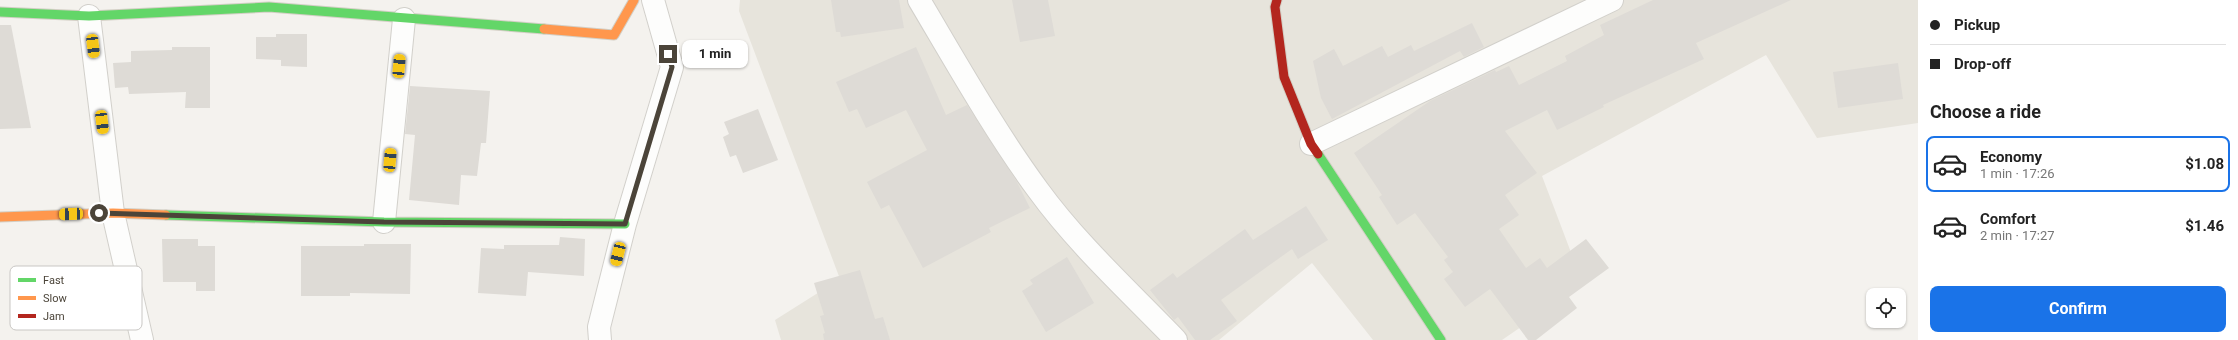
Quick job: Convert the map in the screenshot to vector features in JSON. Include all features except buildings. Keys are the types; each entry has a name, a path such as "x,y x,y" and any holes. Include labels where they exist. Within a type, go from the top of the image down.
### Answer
{"street":[{"path":"0,12 89,16 269,7 614,35 634,0"},
{"path":"600,340 599,327 625,224 672,67 653,0"},
{"path":"919,0 991,120 1039,191 1089,250 1176,340"},
{"path":"1277,0 1275,7 1284,78 1312,144 1416,305 1441,340"},
{"path":"1312,144 1612,0"},
{"path":"89,16 114,213 126,266"},
{"path":"384,222 404,19"},
{"path":"0,217 114,213 384,222 625,224"},
{"path":"140,330 142,340"}],"shaded area":[{"path":"740,0 1918,0 1918,123 1817,138 1766,55 1542,176 1583,284 1502,340 1373,340 1312,263 1219,340 781,340 775,320 840,279 739,11"}],"traffic: fast":[{"path":"0,12 89,16 269,7 544,29"},
{"path":"1318,154 1441,340"},
{"path":"166,215 384,222 625,224"}],"traffic: slow":[{"path":"544,29 614,35 634,0"},
{"path":"0,217 113,213 166,215"}],"traffic: jam":[{"path":"1277,0 1275,7 1284,77 1311,144 1318,154"}],"route":[{"path":"99,213 384,222 625,224 672,67 668,54"}]}
